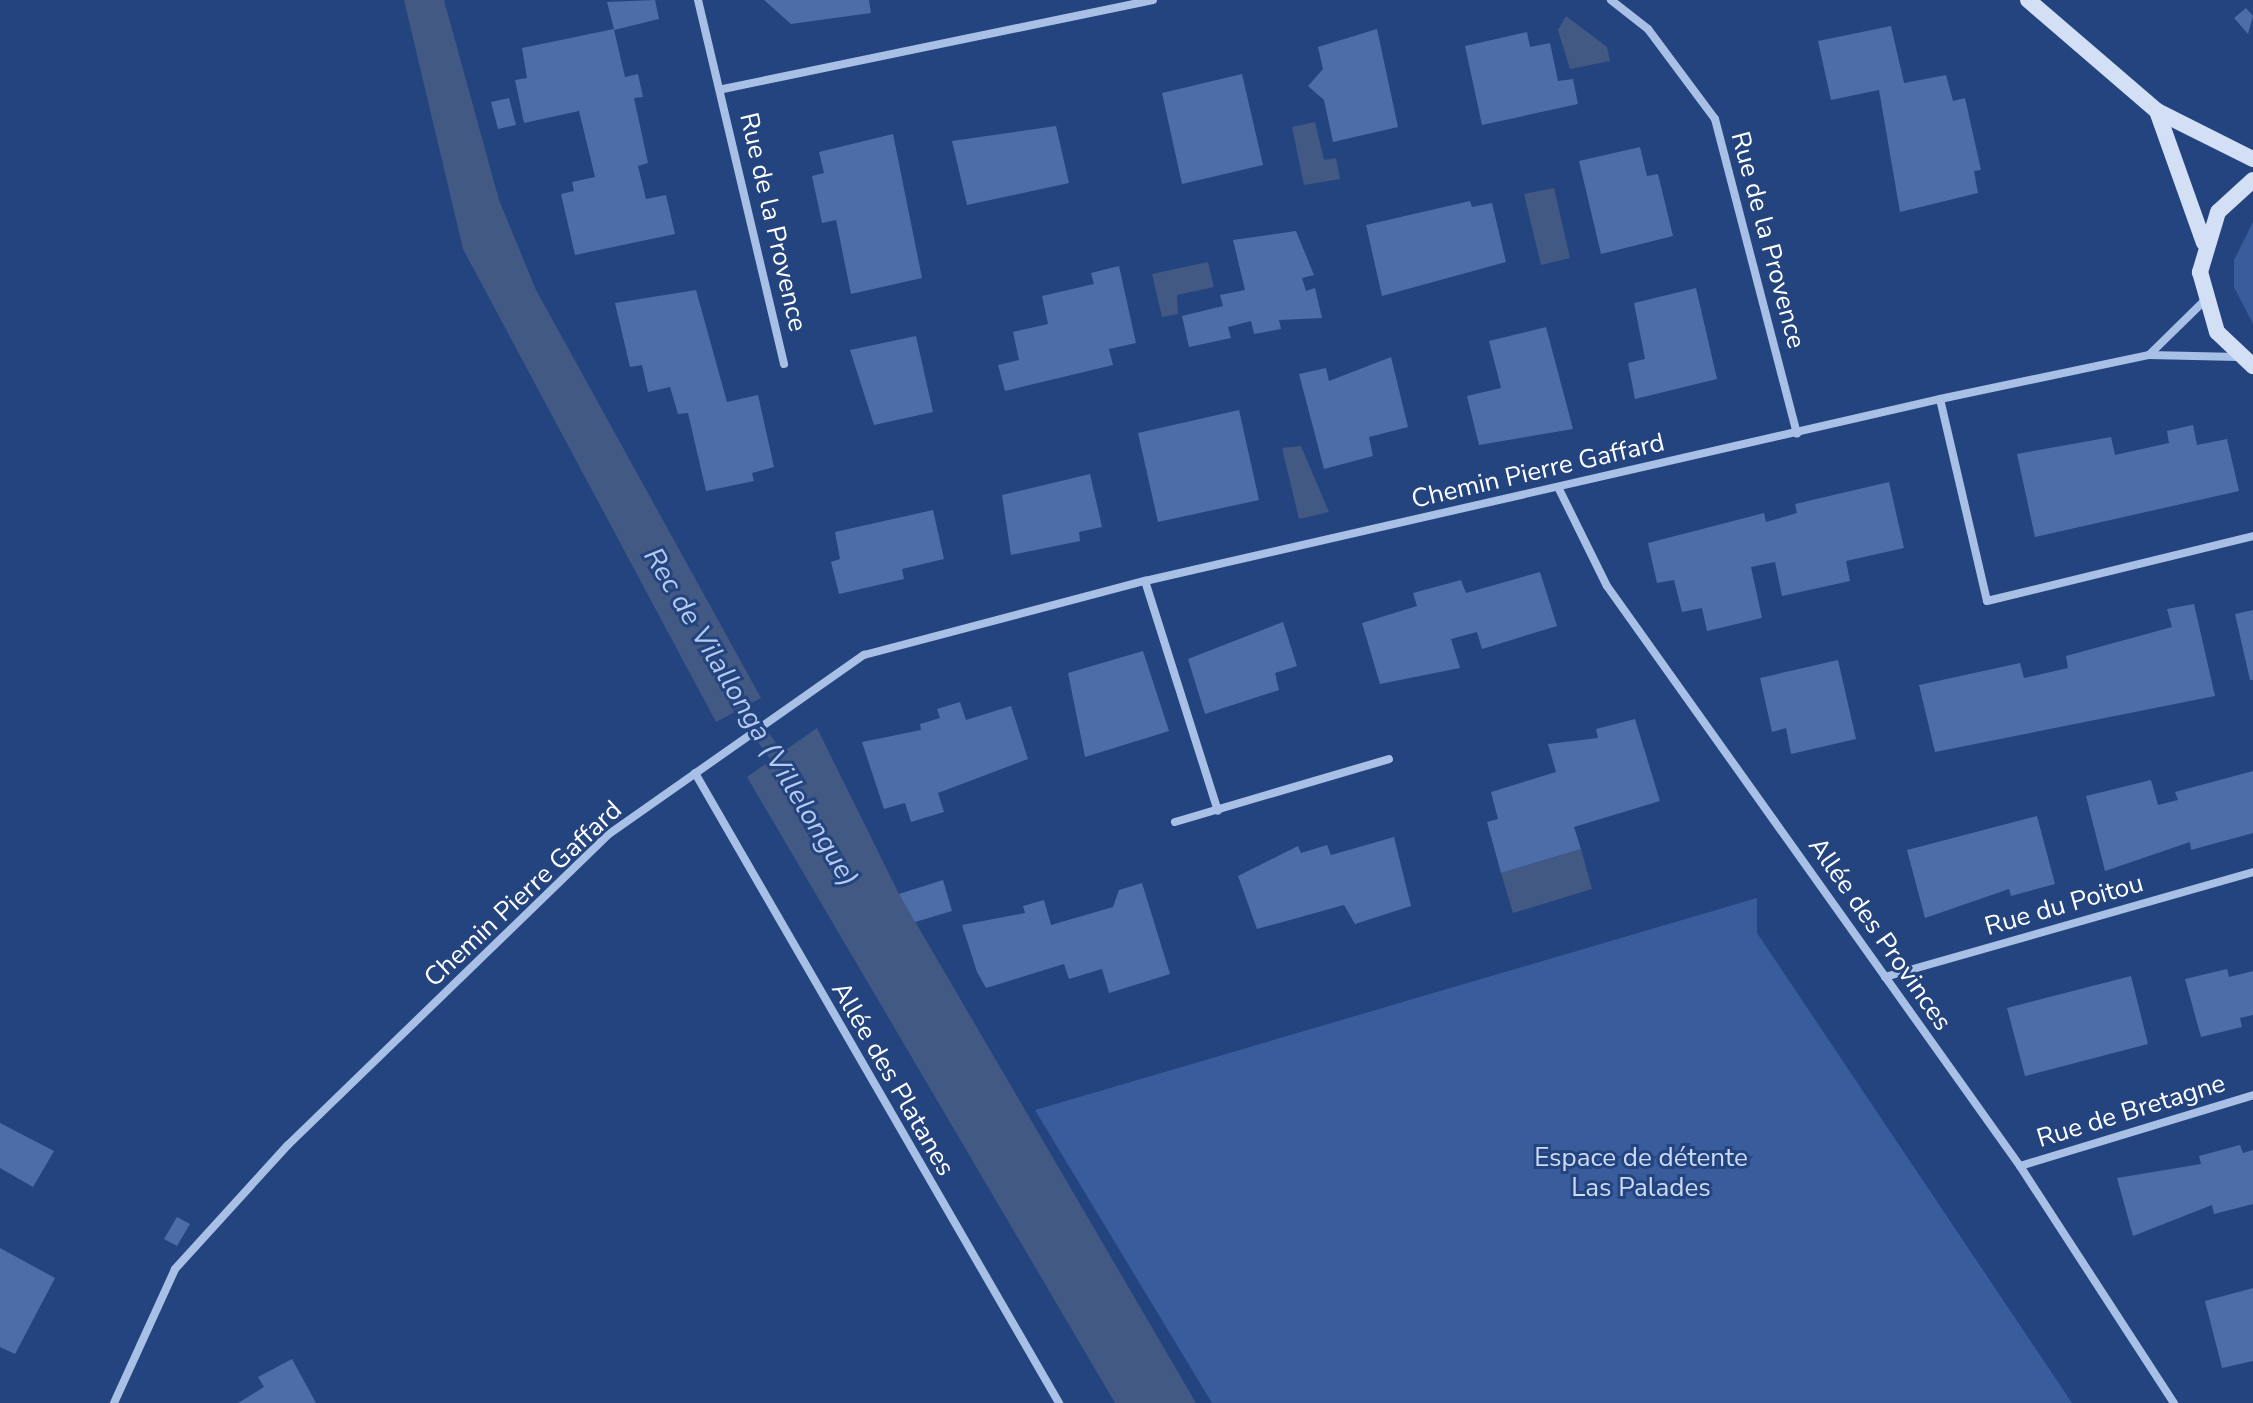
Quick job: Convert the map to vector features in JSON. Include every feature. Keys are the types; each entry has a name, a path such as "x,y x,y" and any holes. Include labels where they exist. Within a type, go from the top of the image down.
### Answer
{"main road":[{"path":"2028,0 2157,111 2253,159"},
{"path":"2157,111 2204,243 2204,301 2238,357 2253,366"},
{"path":"2204,243 2218,212 2253,180"}],"street":[{"name":"Rue de la Provence","path":"698,0 723,89 784,364"},
{"name":"Rue de la Provence","path":"723,89 1120,3 1153,0"},
{"name":"Rue de la Provence","path":"1611,0 1648,29 1715,119 1797,433"},
{"path":"2149,355 2204,301"},
{"name":"Chemin Pierre Gaffard","path":"114,1403 175,1269 288,1145 609,834 864,655 1145,581 1940,399 2149,355 2238,357"},
{"path":"1940,399 1987,601 2253,536"},
{"name":"Allée des Provinces","path":"1558,487 1607,586 2020,1166 2174,1403"},
{"path":"1145,581 1218,811"},
{"path":"1175,822 1389,759"},
{"name":"Allée des Platanes","path":"695,773 1059,1403"},
{"name":"Rue du Poitou","path":"1885,977 2253,872"},
{"name":"Rue de Bretagne","path":"2020,1166 2253,1095"}],"green space":[{"path":"2253,222 2253,324 2234,287 2234,260"},
{"name":"Espace de détente Las Palades","path":"1757,898 1757,933 2072,1403 1212,1403 1035,1110"}],"shaded area":[{"path":"404,0 444,0 499,200 536,290 761,698 716,722 463,249"},
{"path":"1566,16 1607,47 1610,61 1570,69 1558,30"},
{"path":"1315,122 1324,160 1336,158 1340,179 1304,185 1292,127"},
{"path":"1554,188 1570,258 1541,265 1524,194"},
{"path":"1208,262 1214,287 1177,295 1178,314 1162,317 1152,274"},
{"path":"1301,446 1329,512 1299,519 1282,448"},
{"path":"817,728 899,894 1196,1403 1115,1403 747,777"},
{"path":"1581,849 1592,889 1513,913 1501,873"}],"building":[{"path":"655,0 659,19 614,30 625,77 638,74 643,97 634,98 648,163 638,166 646,199 666,195 675,234 575,255 561,194 574,191 572,182 595,177 579,111 524,123 515,80 527,78 522,48 614,29 607,2"},
{"path":"764,0 869,0 871,13 791,24"},
{"path":"2246,8 2253,16 2248,34 2234,18"},
{"path":"1891,26 1904,83 1946,75 1953,101 1965,98 1981,170 1974,171 1978,193 1900,212 1879,90 1831,100 1818,41"},
{"path":"1377,29 1398,127 1333,142 1324,100 1308,86 1323,69 1318,47"},
{"path":"1527,32 1530,47 1550,43 1558,81 1573,79 1578,104 1482,125 1465,46"},
{"path":"1242,74 1263,165 1182,184 1162,93"},
{"path":"509,98 516,125 498,129 491,102"},
{"path":"1056,126 1069,183 967,205 952,141"},
{"path":"893,134 922,278 851,294 836,220 822,223 812,176 824,173 819,152"},
{"path":"1640,147 1647,176 1658,174 1673,236 1601,254 1579,161"},
{"path":"1470,201 1472,207 1492,203 1506,262 1382,296 1366,225"},
{"path":"1296,231 1314,275 1302,278 1306,291 1315,288 1322,318 1279,320 1281,329 1254,334 1251,321 1228,327 1231,338 1189,347 1182,316 1223,306 1220,295 1245,290 1233,240"},
{"path":"1119,266 1136,343 1109,349 1113,365 1005,391 998,365 1019,360 1013,332 1048,324 1042,296 1094,284 1091,273"},
{"path":"1696,288 1717,379 1635,399 1628,363 1645,359 1634,303"},
{"path":"696,290 727,402 758,395 774,467 752,473 754,481 706,491 688,413 678,414 670,387 648,392 642,365 630,367 615,303"},
{"path":"1546,327 1573,429 1479,445 1467,396 1501,388 1489,341"},
{"path":"916,336 933,412 874,425 850,350"},
{"path":"1391,357 1408,427 1369,437 1373,456 1324,469 1299,374 1326,368 1329,381"},
{"path":"1239,410 1259,500 1158,522 1138,433"},
{"path":"2193,425 2197,445 2227,439 2239,491 2035,537 2017,454 2111,437 2115,455 2169,443 2167,431"},
{"path":"1090,474 1102,527 1079,532 1080,541 1011,555 1002,495"},
{"path":"1889,482 1904,548 1846,561 1850,581 1782,596 1775,562 1751,567 1762,618 1707,631 1702,608 1682,612 1674,580 1657,583 1648,543 1764,513 1766,522 1797,513 1795,504"},
{"path":"933,510 944,559 902,569 904,579 839,594 831,562 840,559 835,532"},
{"path":"1540,572 1557,626 1482,649 1477,632 1451,639 1460,668 1380,684 1362,623 1417,606 1413,593 1461,580 1466,593"},
{"path":"2194,604 2215,696 1935,752 1919,685 2020,663 2024,678 2068,668 2066,656 2172,627 2167,609"},
{"path":"2253,610 2253,680 2250,680 2235,614"},
{"path":"1283,622 1297,666 1275,673 1279,690 1205,714 1188,659"},
{"path":"1143,651 1169,731 1085,757 1068,673"},
{"path":"1838,660 1856,739 1791,754 1786,728 1772,732 1760,678"},
{"path":"960,702 966,720 1011,706 1028,759 938,793 944,812 911,822 905,803 884,809 862,742 921,730 920,724 940,718 937,709"},
{"path":"1635,719 1660,801 1574,827 1581,849 1501,873 1487,822 1498,819 1491,792 1556,772 1548,744 1598,738 1596,729"},
{"path":"2253,771 2253,833 2191,850 2190,842 2105,871 2086,796 2151,780 2158,805 2178,800 2175,792"},
{"path":"2037,816 2055,884 2011,896 2009,889 1925,918 1907,850"},
{"path":"1394,837 1411,906 1355,924 1344,905 1257,929 1238,876 1298,846 1301,853 1327,845 1331,855"},
{"path":"943,880 952,911 915,922 899,894"},
{"path":"1142,883 1170,974 1109,993 1102,969 1069,979 1064,964 986,988 977,972 962,925 1025,913 1023,906 1044,900 1051,925 1113,907 1119,890"},
{"path":"2227,969 2229,977 2253,971 2253,1015 2240,1018 2242,1027 2201,1037 2185,979"},
{"path":"2131,976 2148,1044 2025,1076 2007,1008"},
{"path":"0,1123 54,1151 33,1187 0,1168"},
{"path":"2240,1145 2243,1153 2253,1150 2253,1204 2214,1214 2212,1205 2133,1236 2117,1178 2201,1164 2199,1156"},
{"path":"177,1217 190,1224 177,1246 164,1239"},
{"path":"0,1248 55,1278 15,1354 0,1347"},
{"path":"2253,1288 2253,1361 2222,1368 2205,1301"},
{"path":"292,1359 316,1403 238,1403 264,1387 258,1377"}],"waterway":[{"name":"Rec de Vilallonga (Villelongue)","path":"732,692 784,767"}]}
